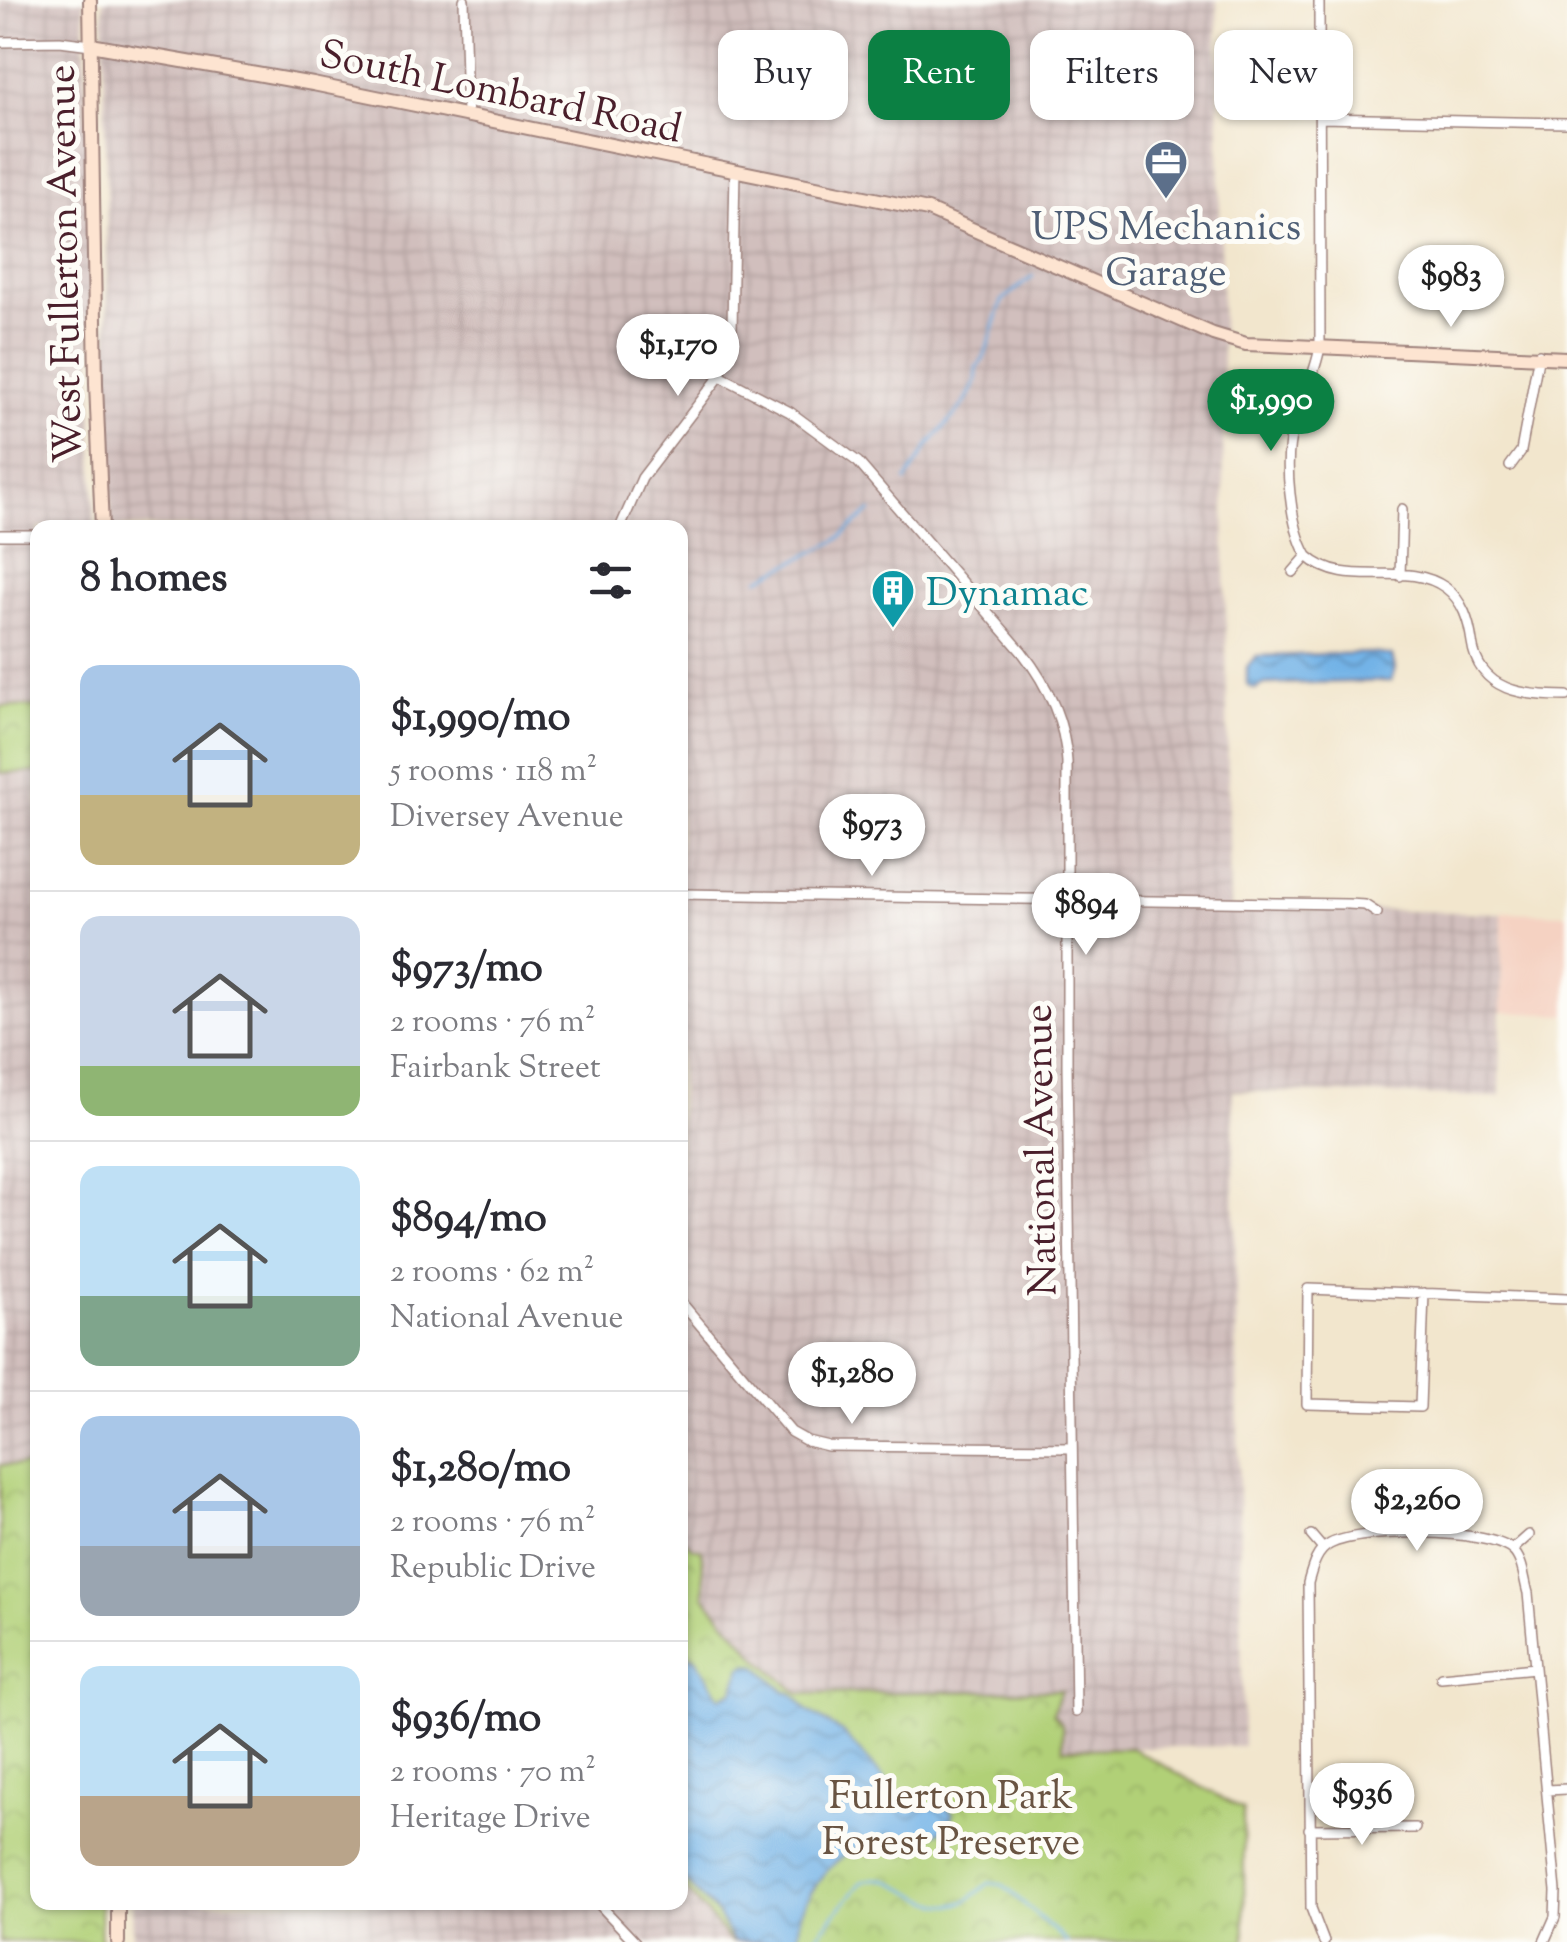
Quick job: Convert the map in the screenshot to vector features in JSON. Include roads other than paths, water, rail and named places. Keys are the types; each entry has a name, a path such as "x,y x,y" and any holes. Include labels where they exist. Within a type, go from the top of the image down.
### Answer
{"street":[{"name":"West Fullerton Avenue","path":"90,0 102,520"},
{"path":"464,0 467,116"},
{"path":"1320,0 1320,30"},
{"name":"South Lombard Road","path":"0,42 91,45 467,116 928,210 1213,334 1246,344 1567,358"},
{"path":"1353,119 1567,123"},
{"path":"1321,120 1325,347 1292,431 1292,524 1307,556 1317,565 1342,574 1426,578 1452,593 1467,616 1476,657 1491,680 1518,694 1567,696"},
{"path":"624,520 642,478 720,376 732,328 735,170"},
{"path":"1510,466 1520,452 1539,354"},
{"name":"National Avenue","path":"720,376 813,426 858,462 1041,676 1058,715 1066,750 1076,1712"},
{"path":"1400,576 1402,509"},
{"path":"0,535 30,536"},
{"path":"1294,572 1307,556"},
{"path":"688,894 1348,904 1365,906 1376,913"},
{"path":"1424,1294 1420,1407 1307,1404 1308,1289 1567,1299"},
{"path":"688,1310 791,1432 807,1441 828,1446 1071,1448"},
{"path":"1324,1942 1310,1908 1308,1583 1323,1549 1332,1542 1370,1534 1476,1536 1496,1541 1518,1557 1528,1593 1556,1904 1551,1930 1544,1942"},
{"path":"1310,1535 1323,1549"},
{"path":"1512,1550 1529,1535"},
{"path":"1441,1677 1535,1668"},
{"path":"1547,1790 1567,1788"},
{"path":"1309,1829 1415,1828"},
{"path":"118,1910 118,1942"},
{"path":"605,1910 635,1942"}],"water":[{"path":"1256,656 1392,656 1395,668 1391,681 1265,684 1255,689 1247,685 1247,667"},
{"path":"688,1654 696,1658 720,1697 734,1691 742,1667 757,1666 808,1711 842,1732 907,1803 915,1808 944,1806 953,1813 951,1824 932,1835 865,1845 831,1867 808,1897 799,1921 798,1942 734,1942 716,1912 688,1884"}],"waterway":[{"path":"906,481 928,446 965,403 1002,301 1033,276"},
{"path":"759,579 836,541 871,511"},
{"path":"812,1942 861,1883 873,1879 950,1905 967,1900 989,1883 1003,1885 1067,1942"}],"place":[{"name":"UPS Mechanics Garage","path":"1166,200"},
{"name":"Dynamac","path":"893,629"}],"park label":[{"name":"Fullerton Park Forest Preserve","path":"951,1817"}]}
